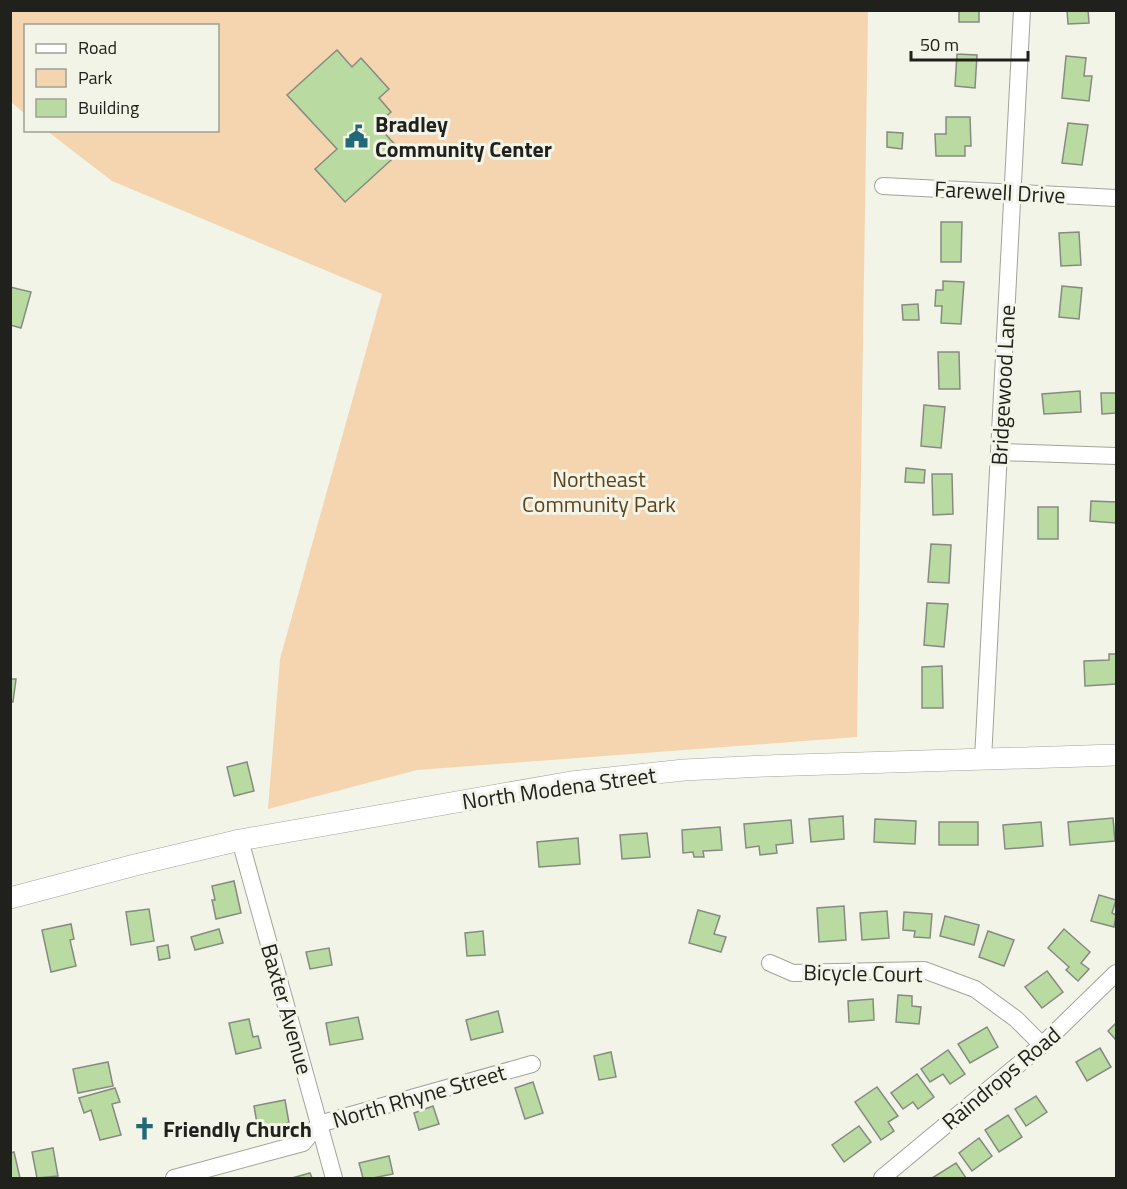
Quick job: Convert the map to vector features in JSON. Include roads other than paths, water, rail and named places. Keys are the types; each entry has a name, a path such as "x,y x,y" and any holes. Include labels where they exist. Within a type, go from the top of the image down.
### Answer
{"street":[{"name":"Bridgewood Lane","path":"983,759 1023,10"},
{"name":"Farewell Drive","path":"883,186 1116,198"},
{"path":"1000,452 1116,456"},
{"name":"North Modena Street","path":"10,898 240,840 571,782 684,770 1116,755"},
{"name":"Baxter Avenue","path":"240,840 334,1179"},
{"name":"Bicycle Court","path":"770,963 793,972 924,970 975,989 1016,1019 1042,1046"},
{"name":"Raindrops Road","path":"882,1179 1042,1046 1116,972"},
{"name":"North Rhyne Street","path":"174,1179 303,1143 319,1124 531,1064"}],"place":[{"name":"Bradley Community Center","path":"357,137"},
{"name":"Friendly Church","path":"145,1129"}],"park label":[{"name":"Northeast Community Park","path":"599,492"}]}
